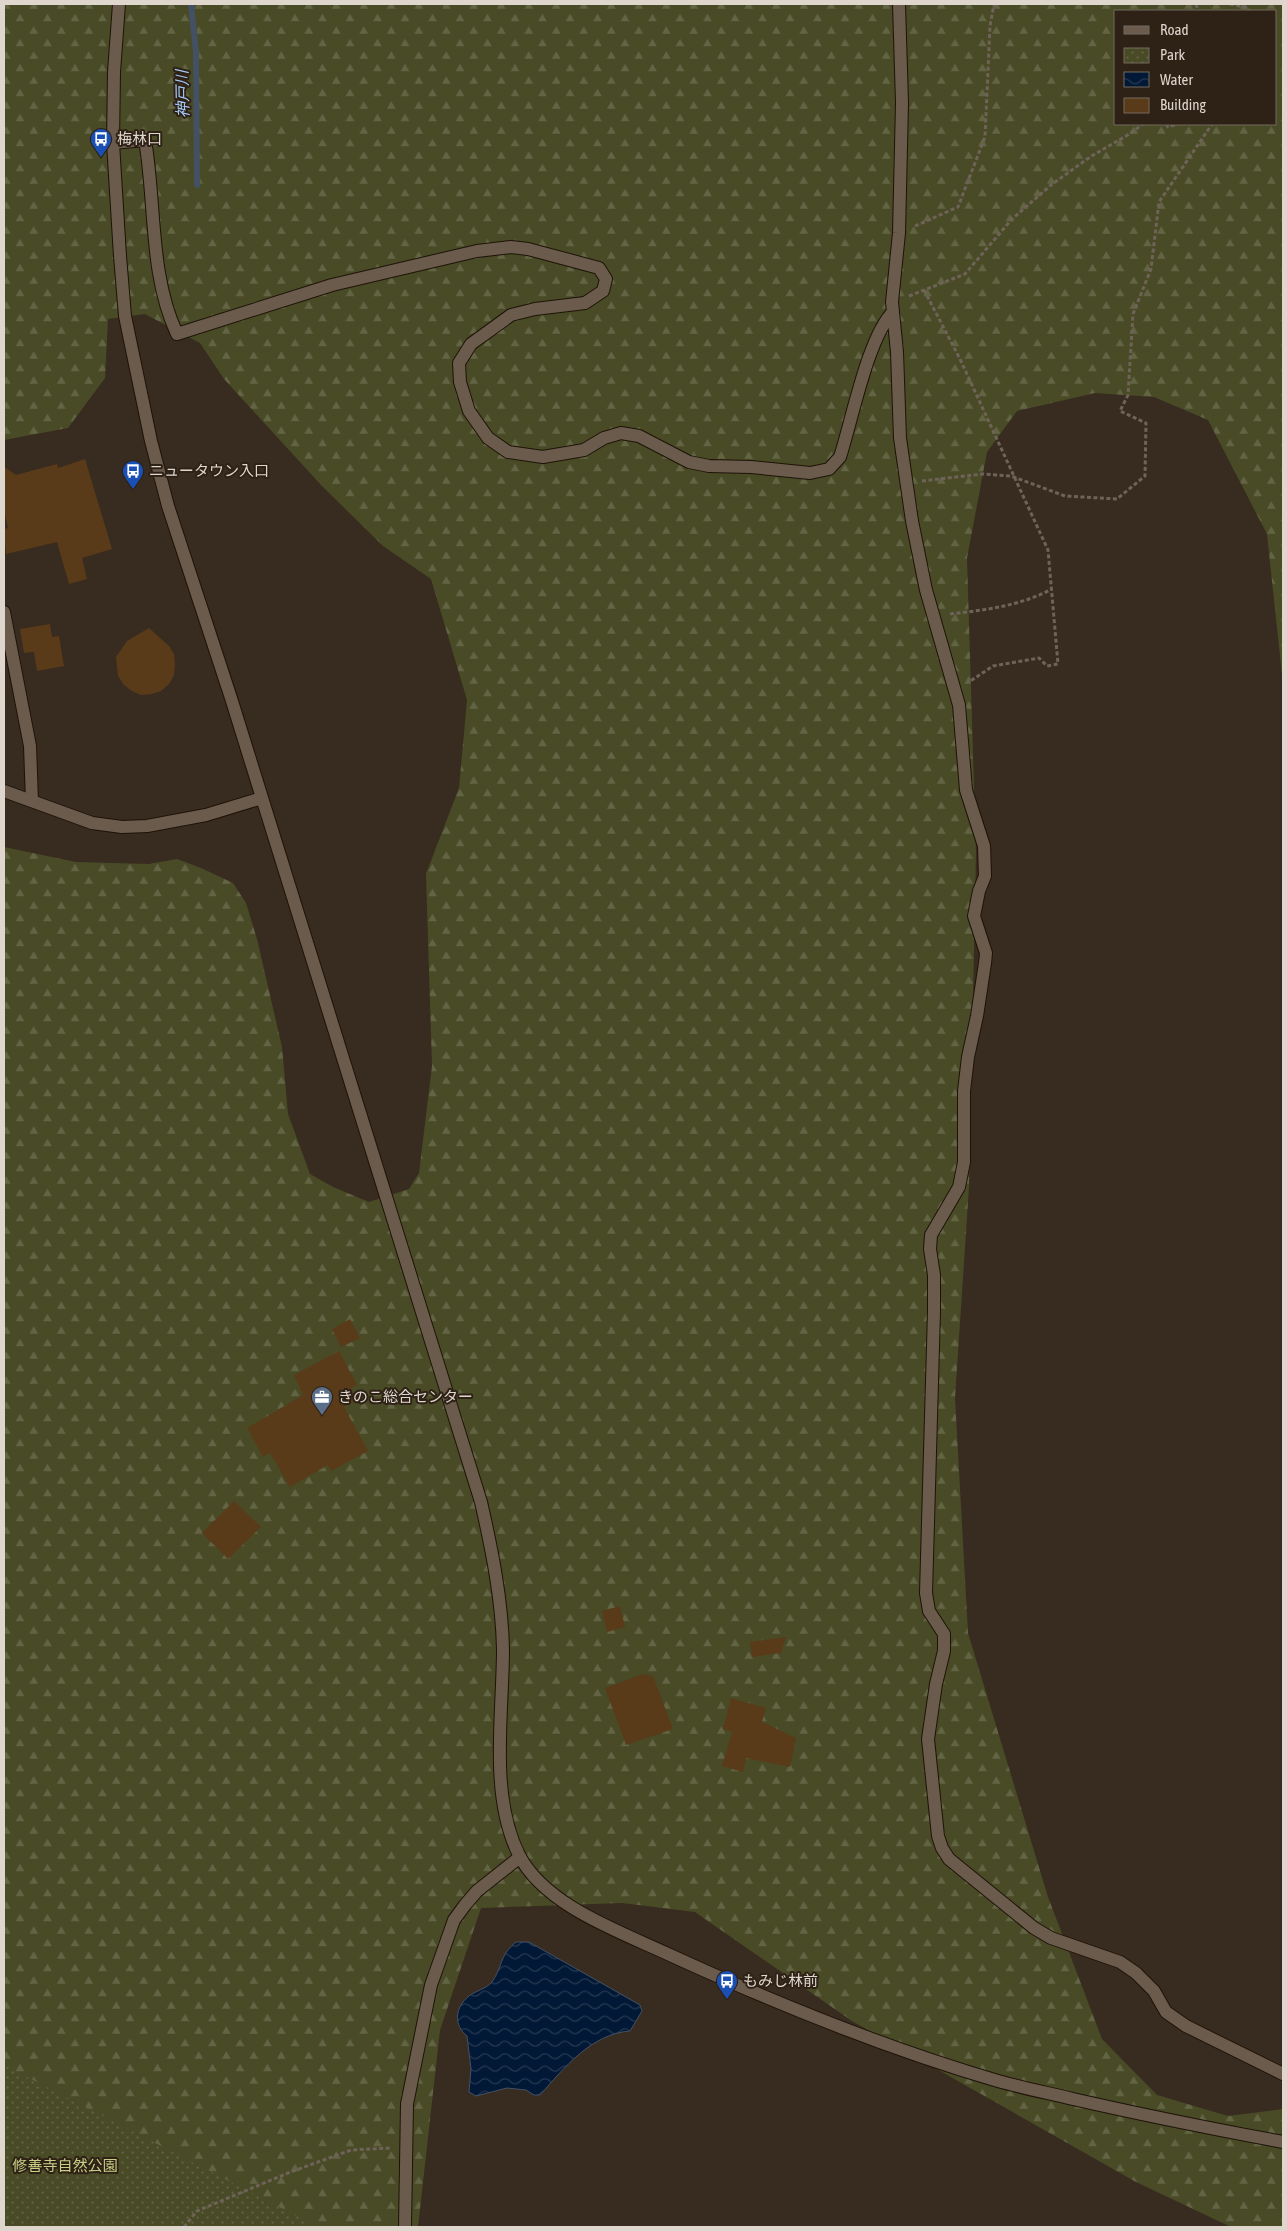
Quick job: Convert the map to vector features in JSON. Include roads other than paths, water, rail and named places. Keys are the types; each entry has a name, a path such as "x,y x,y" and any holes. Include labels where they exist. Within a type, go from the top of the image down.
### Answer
{"street":[{"path":"119,4 114,72 113,143 125,316 143,406 168,506 262,798 482,1502 492,1551 503,1648 500,1730 503,1803 508,1827 520,1857 538,1880 554,1896 598,1922 701,1969 843,2029 1001,2082 1155,2118 1283,2142"},
{"path":"899,4 902,103 898,233 893,307 900,438 926,590 959,705 966,790 985,851 986,876 979,891 974,916 986,953 964,1091 964,1162 959,1187 931,1235 930,1250 934,1275 934,1311 926,1593 929,1611 944,1634 944,1652 936,1684 928,1739 938,1836 942,1848 949,1859 1034,1928 1051,1938 1120,1962 1154,1991 1166,2012 1186,2026 1283,2074"},
{"path":"113,143 145,140 160,285 168,314 178,334 332,285 477,251 511,247 528,249 599,268 606,279 603,291 585,303 543,308 511,315 471,344 460,363 460,382 469,411 488,438 508,452 543,457 584,450 604,438 622,433 639,436 689,462 709,466 751,467 810,473 829,469 840,458 870,356 884,322 893,307"},
{"path":"4,618 30,746 32,801"},
{"path":"4,791 92,823 122,827 147,826 206,815 262,798"},
{"path":"405,2227 407,2104 431,1985 454,1920 477,1891 520,1857"}],"water":[{"path":"516,1942 529,1942 640,2005 642,2011 630,2031 603,2038 591,2045 579,2054 540,2095 534,2095 526,2090 507,2088 476,2096 469,2092 471,2069 467,2036 459,2027 457,2016 464,2000 492,1982 507,1952"}],"waterway":[{"name":"神戸川","path":"191,4 196,52 197,185"}],"place":[{"name":"梅林口","path":"101,158"},
{"name":"ニュータウン入口","path":"133,490"},
{"name":"きのこ総合センター","path":"322,1416"},
{"name":"もみじ林前","path":"727,2000"}],"park label":[{"name":"修善寺自然公園","path":"65,2166"}]}
